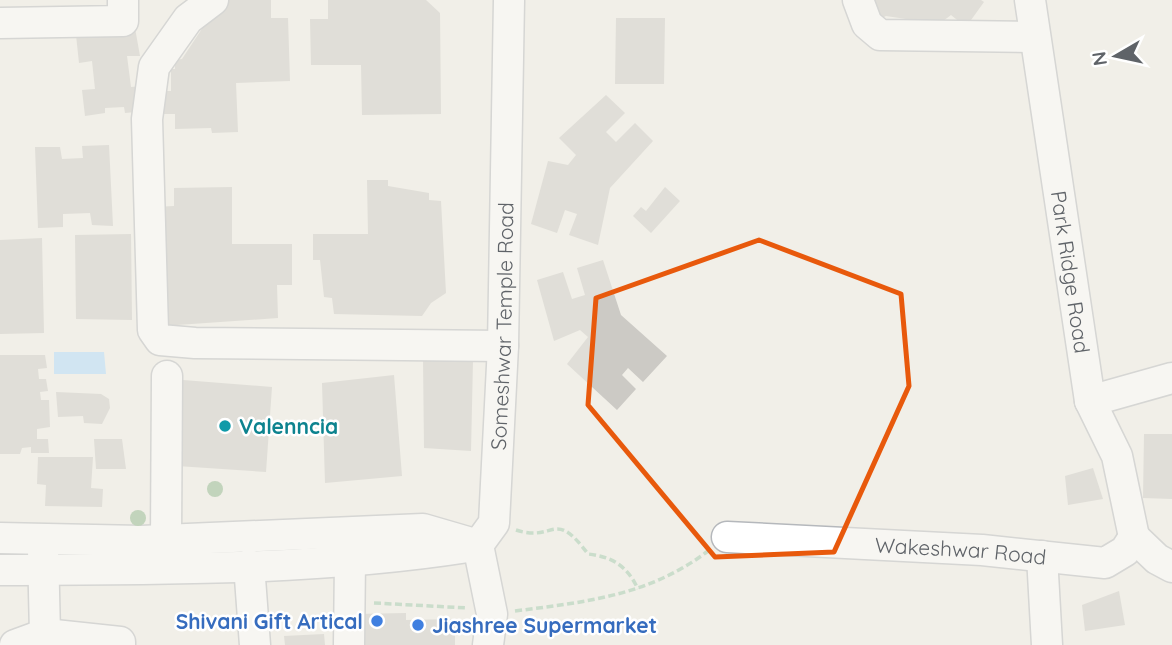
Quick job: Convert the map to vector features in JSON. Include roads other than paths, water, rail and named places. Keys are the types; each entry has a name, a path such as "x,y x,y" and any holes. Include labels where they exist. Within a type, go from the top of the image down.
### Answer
{"street":[{"path":"0,23 124,21 123,0"},
{"path":"213,0 188,19 154,67 147,118 153,330 160,340 195,343 503,346"},
{"name":"Someshwar Temple Road","path":"488,645 481,611 503,346 509,0"},
{"path":"858,0 867,24 880,35 1033,37"},
{"name":"Park Ridge Road","path":"1030,0 1033,37 1090,401 1117,456 1134,537"},
{"path":"166,539 167,376"},
{"path":"1090,401 1172,378"},
{"path":"0,538 166,539 422,529 486,534"},
{"path":"0,570 249,565 350,560 486,534"},
{"path":"42,537 45,634"},
{"name":"Wakeshwar Road","path":"727,537 1042,556 1105,563 1125,551 1134,537"},
{"path":"1134,537 1157,559 1172,567"},
{"path":"1042,556 1047,645"},
{"path":"349,645 350,560"},
{"path":"249,565 255,645"},
{"path":"15,645 45,634 120,642 120,645"}],"water":[{"path":"54,352 104,352 106,374 54,374"}],"place":[{"name":"Valenncia","path":"225,426"},
{"name":"Shivani Gift Artical","path":"377,621"},
{"name":"Jiashree Supermarket","path":"418,625"}]}
